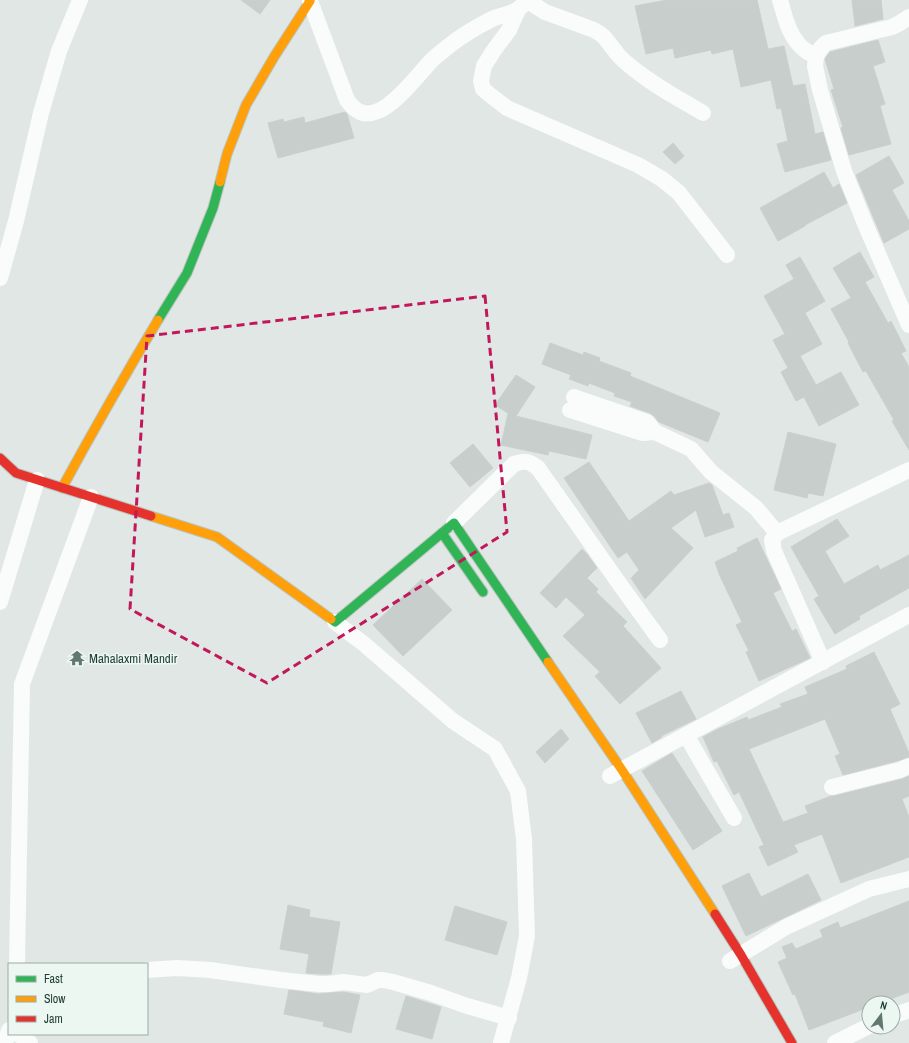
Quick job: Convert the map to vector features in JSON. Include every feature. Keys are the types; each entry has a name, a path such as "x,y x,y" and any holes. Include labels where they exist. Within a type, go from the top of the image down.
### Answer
{"street":[{"path":"0,278 16,221 41,113 59,50 80,0"},
{"path":"780,0 788,25 795,39 805,51 816,56"},
{"path":"309,1 348,100 353,108 360,112 370,114 380,111 398,96 433,60 457,40 475,28 525,4 594,30 606,38 615,52 628,65 702,113"},
{"path":"62,488 96,424 187,273 213,208 227,154 246,105 309,1"},
{"path":"525,4 484,66 481,81 483,89 490,96 508,108 638,165 662,179 679,193 727,255"},
{"path":"909,17 892,27 826,44 821,48 816,56 815,66 820,90 844,171 909,325"},
{"path":"572,403 642,433 655,432 691,449 711,472 756,508 778,533"},
{"path":"0,458 16,473 217,537 364,644 453,721 495,749 518,791 524,839 527,936 519,978 501,1043"},
{"path":"335,622 454,523 514,464 522,461 532,462 538,468 660,640"},
{"path":"823,662 774,551 772,540 778,533 909,470"},
{"path":"0,601 38,480"},
{"path":"17,963 22,684 91,497"},
{"path":"454,523 613,775 732,959 792,1043"},
{"path":"442,533 488,599"},
{"path":"613,775 909,615"},
{"path":"686,735 734,818"},
{"path":"832,787 900,770 909,766"},
{"path":"732,959 786,928 869,889 909,879"},
{"path":"148,970 176,968 210,970 318,984 343,982 367,985 378,980 383,980 431,993 464,1005 509,1018"},
{"path":"835,1043 861,1030"},
{"path":"4,1043 8,1033"},
{"path":"19,1035 30,1043"}],"highlighted area":[{"path":"485,296 507,532 267,683 130,609 147,336"}],"building":[{"path":"241,0 270,0 260,14"},
{"path":"667,0 757,0 768,49 784,46 793,86 805,84 815,134 823,132 831,160 785,172 777,144 788,141 781,108 777,109 771,80 741,87 733,49 712,54 711,50 675,58 673,48 646,54 635,6"},
{"path":"852,0 881,0 883,19 855,26"},
{"path":"878,40 885,62 873,66 885,104 880,106 891,144 849,155 841,128 843,127 831,90 834,89 825,59 830,52"},
{"path":"345,112 347,114 354,138 278,158 268,123 283,119 284,122 304,117 305,123"},
{"path":"673,143 684,156 675,164 663,152"},
{"path":"889,156 904,183 892,190 909,221 909,229 884,243 856,175"},
{"path":"824,172 833,188 839,184 847,203 778,241 760,208"},
{"path":"860,252 874,277 865,282 888,323 891,321 906,351 901,353 909,367 909,450 866,371 863,372 831,309 851,298 833,268"},
{"path":"800,257 825,301 805,313 822,344 800,356 816,385 841,372 859,405 819,426 804,397 796,401 781,372 788,368 773,340 785,334 764,296 794,279 786,265"},
{"path":"550,343 583,355 584,352 600,358 599,361 631,373 630,376 720,413 708,442 659,422 650,413 630,406 632,402 614,396 615,393 589,383 588,386 569,379 571,375 542,364"},
{"path":"516,375 535,387 516,416 592,435 586,459 549,451 548,455 501,445 508,414 511,415 495,405"},
{"path":"788,432 836,444 823,496 808,493 807,498 774,490"},
{"path":"473,444 493,468 470,487 450,463"},
{"path":"589,462 629,521 671,491 674,495 709,483 712,485 723,515 729,513 734,527 705,537 696,510 671,528 693,548 645,599 631,578 639,570 627,552 618,558 564,478"},
{"path":"837,519 849,536 825,551 844,584 878,565 880,570 909,555 909,588 859,616 860,619 835,634 814,599 819,596 791,547"},
{"path":"757,538 781,589 773,593 792,631 796,629 810,658 759,681 746,652 749,651 736,625 742,622 719,574 715,562 738,551 737,548"},
{"path":"582,549 597,568 587,578 598,589 596,592 627,622 623,626 661,668 620,704 595,676 600,672 563,636 585,615 566,597 556,608 540,593"},
{"path":"422,579 452,610 403,656 373,625"},
{"path":"874,652 900,704 890,709 909,753 909,757 843,775 835,756 840,754 825,719 749,749 783,822 808,813 805,806 831,796 909,776 909,796 902,799 909,817 909,857 841,883 822,834 794,845 798,852 768,866 759,847 764,845 739,792 734,795 717,761 714,762 703,737 747,717 748,720 782,707 780,704 808,694 805,687 847,669 846,666"},
{"path":"681,691 696,719 661,736 662,737 652,743 636,713"},
{"path":"561,729 569,739 545,763 536,752"},
{"path":"672,753 722,831 693,850 642,771"},
{"path":"749,873 761,897 808,874 821,900 746,936 722,886"},
{"path":"909,901 909,992 901,995 861,995 861,1010 809,1030 795,994 793,995 778,962 787,958 782,947 792,943 796,949 823,937 820,930 838,922 840,928"},
{"path":"288,905 310,910 309,917 340,922 331,974 306,973 309,954 280,949"},
{"path":"455,906 507,922 497,955 445,940"},
{"path":"289,990 319,994 343,992 360,995 351,1033 323,1026 324,1022 284,1014"},
{"path":"406,996 441,1007 432,1039 396,1029"}],"traffic: fast":[{"path":"158,320 187,273 213,208 220,182"},
{"path":"331,619 335,622 454,523 548,662"},
{"path":"442,533 483,592"}],"traffic: slow":[{"path":"220,182 227,154 246,105 274,57 310,1 309,0"},
{"path":"62,488 109,403 158,320"},
{"path":"151,516 217,537 331,619"},
{"path":"548,662 622,770 715,914"}],"traffic: jam":[{"path":"0,458 16,473 151,516"},
{"path":"715,914 741,955 792,1043"}],"place":[{"name":"Mahalaxmi Mandir","path":"77,658"}]}
